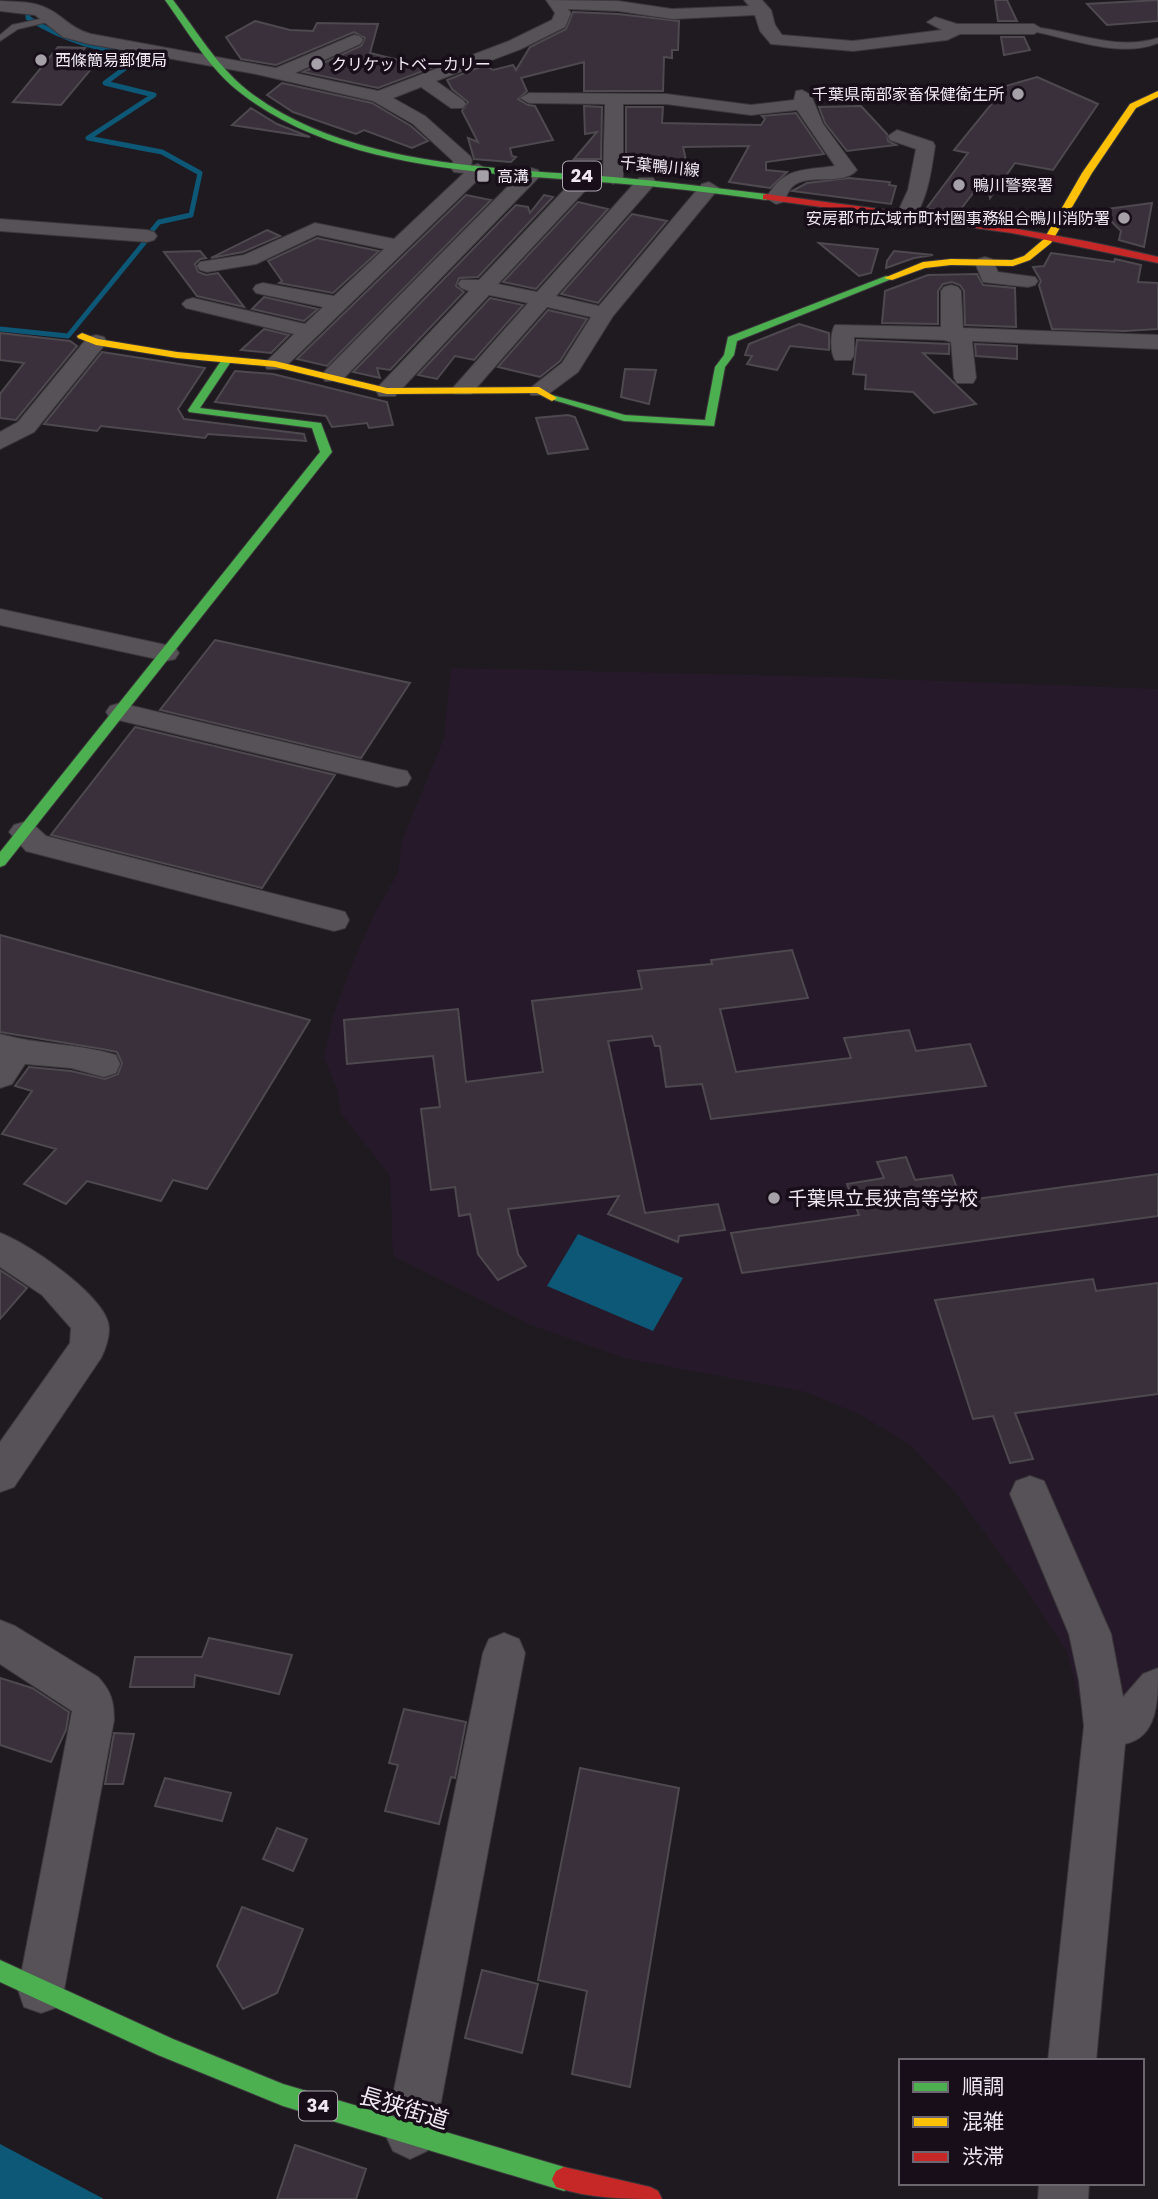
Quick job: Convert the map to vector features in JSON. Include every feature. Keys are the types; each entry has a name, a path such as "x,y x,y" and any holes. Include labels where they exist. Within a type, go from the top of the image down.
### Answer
{"street":[{"name":"千葉鴨川線","path":"169,0 244,92 264,106 312,130 367,148 469,169 613,178 709,188 1049,236 1158,260"},
{"path":"555,1 672,14 757,5 766,27 777,40 853,46 877,37 947,35 956,29"},
{"path":"379,97 515,45 559,23 562,13 555,1"},
{"path":"0,6 41,11 45,20 69,33 89,39 194,57 379,97 419,120 458,153 469,169 398,246 275,364"},
{"path":"928,16 933,22 988,37 1034,29"},
{"path":"278,74 354,40"},
{"path":"311,58 337,64"},
{"path":"388,76 418,81 457,104"},
{"path":"0,442 26,427 89,339 227,360 275,364 387,391 539,390 551,398 601,415 630,420 710,424 720,367 729,355 732,339 923,265 1020,262 1048,241 1087,173 1133,106 1158,94"},
{"path":"529,98 614,101 666,99 751,110 802,99 847,170 794,178 784,184 776,198"},
{"path":"613,178 614,101"},
{"path":"897,136 926,146 918,190 906,216"},
{"path":"333,376 531,174"},
{"path":"387,391 588,177"},
{"path":"463,389 646,181"},
{"path":"539,390 570,367 604,313 709,188"},
{"path":"0,225 146,236"},
{"path":"207,265 249,260 316,229 398,246"},
{"path":"985,262 990,278 1028,281"},
{"path":"377,265 604,313"},
{"path":"263,289 337,303"},
{"path":"951,291 956,336 965,378"},
{"path":"193,304 309,331"},
{"path":"844,355 843,330 1158,342"},
{"path":"0,862 326,452 317,425 193,410 227,360"},
{"path":"0,617 166,653"},
{"path":"120,712 397,778"},
{"path":"24,832 36,844 334,920"},
{"path":"6,1057 71,1056 104,1064"},
{"path":"0,1248 55,1284 90,1323 88,1347 0,1474"},
{"path":"1030,1494 1090,1634 1100,1681 1105,1726 1072,2059"},
{"path":"0,1640 83,1692 93,1702 93,1720 41,1990"},
{"path":"410,2134 504,1653"},
{"path":"1105,1726 1130,1722 1158,1689"},
{"name":"長狭街道","path":"0,1971 166,2047 283,2095 564,2179 650,2199"}],"lane":[{"path":"0,40 10,29 45,20"},
{"path":"1034,29 1158,51"},
{"path":"1130,48 1158,41"}],"shaded area":[{"name":"千葉県立長狭高等学校","path":"451,668 833,677 1158,689 1158,1666 1128,1702 1079,1699 1067,1652 1023,1585 954,1491 910,1445 861,1415 806,1392 624,1358 531,1325 393,1256 390,1176 341,1113 337,1089 324,1057 333,1016 351,967 374,915 398,873 402,841 444,738"}],"water":[{"path":"578,1234 683,1278 653,1331 547,1286"},
{"path":"0,2144 104,2199 0,2199"}],"building":[{"path":"995,0 1007,0 1017,21 998,21"},
{"path":"1158,0 1158,21 1107,25 1087,4"},
{"path":"573,12 679,21 678,50 672,50 672,58 664,57 663,91 584,91 584,62 521,78 527,91 518,99 535,106 553,140 510,148 512,156 516,157 511,162 474,159 468,138 478,142 462,111 468,102 452,89 447,80 485,65 493,70 513,65 516,70 530,47 566,29"},
{"path":"255,21 290,30 313,31 317,23 378,24 370,53 431,68 378,88 303,72 361,46 365,38 354,32 276,65 241,59 226,37"},
{"path":"1001,37 1024,37 1030,50 1004,55"},
{"path":"58,47 85,48 77,58 97,62 61,105 13,102"},
{"path":"1037,77 1098,104 1053,170 1015,163 990,198 986,176 961,209 955,208 952,212 926,209 968,153 954,150 1006,86"},
{"path":"282,83 372,103 411,126 428,141 412,148 364,130 356,134 293,112 267,95"},
{"path":"584,106 602,107 601,159 574,159 597,132 585,134"},
{"path":"861,106 887,134 888,141 896,145 847,151 825,123 819,107"},
{"path":"626,107 663,107 662,123 761,125 765,119 762,116 796,113 824,154 766,162 766,170 787,172 770,188 729,182 749,146 683,147 686,160 630,161 626,158"},
{"path":"251,108 277,124 310,137 232,125"},
{"path":"849,178 890,182 889,185 896,186 891,204 792,191 807,183"},
{"path":"466,195 491,200 327,366 297,359"},
{"path":"544,195 553,197 478,277 459,278 456,286 464,292 390,370 377,368 380,378 353,372 516,205 528,207 530,213"},
{"path":"578,202 608,209 536,289 503,282"},
{"path":"1152,203 1144,247 1119,240 1121,231 1100,210"},
{"path":"632,214 667,221 598,303 561,294"},
{"path":"267,230 280,236 243,252 211,258"},
{"path":"317,238 379,251 333,293 279,283 282,281 268,261"},
{"path":"819,243 878,249 871,273 859,276"},
{"path":"200,251 206,258 195,264 198,272 206,275 218,273 244,307 197,296 164,252"},
{"path":"894,251 933,255 914,258 886,268"},
{"path":"1051,253 1114,262 1115,259 1141,265 1138,282 1158,283 1158,329 1052,329 1039,285 1041,281 1033,267 1044,266"},
{"path":"977,274 983,285 1015,288 1016,327 965,325 964,291 960,285 952,282 943,284 938,291 938,324 882,323 885,291 928,275"},
{"path":"264,297 318,309 304,321 252,309"},
{"path":"490,298 523,305 474,360 455,356 437,379 418,375"},
{"path":"548,310 587,319 560,361 540,377 498,367"},
{"path":"799,324 829,333 829,350 790,346 777,370 747,364 752,356 745,355 749,344"},
{"path":"264,329 289,335 271,353 241,350"},
{"path":"0,333 70,341 77,346 16,420 0,418 0,394 24,363 0,360"},
{"path":"857,340 949,344 949,354 923,353 976,404 934,413 913,392 865,389 866,375 853,374"},
{"path":"975,344 1017,346 1017,359 976,356"},
{"path":"102,352 205,368 178,409 184,419 304,434 306,441 208,434 205,438 101,426 97,431 44,424"},
{"path":"625,369 656,370 649,404 621,397"},
{"path":"235,371 273,374 387,402 393,425 369,428 367,423 332,427 326,416 215,402"},
{"path":"568,415 575,417 588,449 548,454 536,418"},
{"path":"215,640 410,683 361,758 160,710"},
{"path":"135,727 335,775 262,888 51,835"},
{"path":"0,935 310,1020 207,1189 173,1180 161,1201 87,1181 66,1204 24,1184 56,1149 2,1134 32,1091 15,1086 29,1067 71,1071 105,1079 118,1074 122,1063 117,1052 0,1032"},
{"path":"792,950 808,998 720,1009 736,1072 851,1058 844,1038 909,1030 916,1051 970,1044 986,1086 711,1119 702,1084 666,1087 660,1046 655,1046 652,1036 608,1041 645,1213 718,1204 725,1230 679,1236 678,1242 608,1214 619,1196 508,1209 518,1254 526,1266 498,1280 478,1254 470,1214 459,1216 455,1187 431,1190 421,1109 440,1107 433,1056 347,1064 344,1020 458,1009 466,1082 543,1072 532,1001 642,989 638,971 712,964 711,960"},
{"path":"906,1157 915,1180 952,1175 962,1201 1158,1174 1158,1216 742,1273 731,1233 859,1215 847,1184 884,1178 877,1162"},
{"path":"0,1270 27,1288 0,1319"},
{"path":"1093,1279 1096,1291 1158,1283 1158,1394 1015,1413 1033,1459 1010,1463 993,1416 973,1419 935,1300"},
{"path":"209,1638 292,1655 279,1694 195,1675 194,1687 130,1687 135,1657 202,1657"},
{"path":"0,1678 32,1688 69,1712 66,1730 51,1762 0,1745"},
{"path":"404,1709 466,1722 455,1778 451,1777 439,1824 385,1811 398,1765 389,1763"},
{"path":"114,1733 134,1734 123,1784 105,1784"},
{"path":"580,1768 679,1788 630,2087 572,2074 587,1991 538,1980"},
{"path":"165,1778 231,1793 222,1821 155,1806"},
{"path":"277,1828 307,1839 293,1871 263,1859"},
{"path":"242,1907 303,1929 277,1993 243,2009 217,1966"},
{"path":"482,1970 538,1984 522,2053 465,2038"},
{"path":"295,2145 366,2169 356,2199 277,2199"}],"waterway":[{"path":"28,13 28,18 70,39 98,47 144,54 105,83 154,95 88,138 162,152 200,173 191,215 159,222 150,233"},
{"path":"0,329 68,336 144,243"}],"traffic: fast":[{"path":"169,0 216,63 237,86 286,118 328,136 372,150 465,167 766,197"},
{"path":"552,398 624,418 710,424 720,367 729,355 732,339 889,278"},
{"path":"0,862 326,452 317,425 193,410 227,360"},
{"path":"0,1971 166,2047 283,2095 564,2179"}],"traffic: slow":[{"path":"889,278 923,265 951,262 1013,263 1027,258 1048,241 1087,173 1133,106 1158,94"},
{"path":"82,336 96,342 177,355 275,364 387,391 539,390 552,398"}],"traffic: jam":[{"path":"766,197 1012,230 1158,260"},
{"path":"564,2179 650,2199"}],"place":[{"name":"西條簡易郵便局","path":"41,60"},
{"name":"クリケットベーカリー","path":"317,64"},
{"name":"千葉県南部家畜保健衛生所","path":"1018,94"},
{"name":"高溝","path":"483,176"},
{"name":"鴨川警察署","path":"959,185"},
{"name":"安房郡市広域市町村圏事務組合鴨川消防署","path":"1124,218"},
{"name":"千葉県立長狭高等学校","path":"774,1198"}]}
